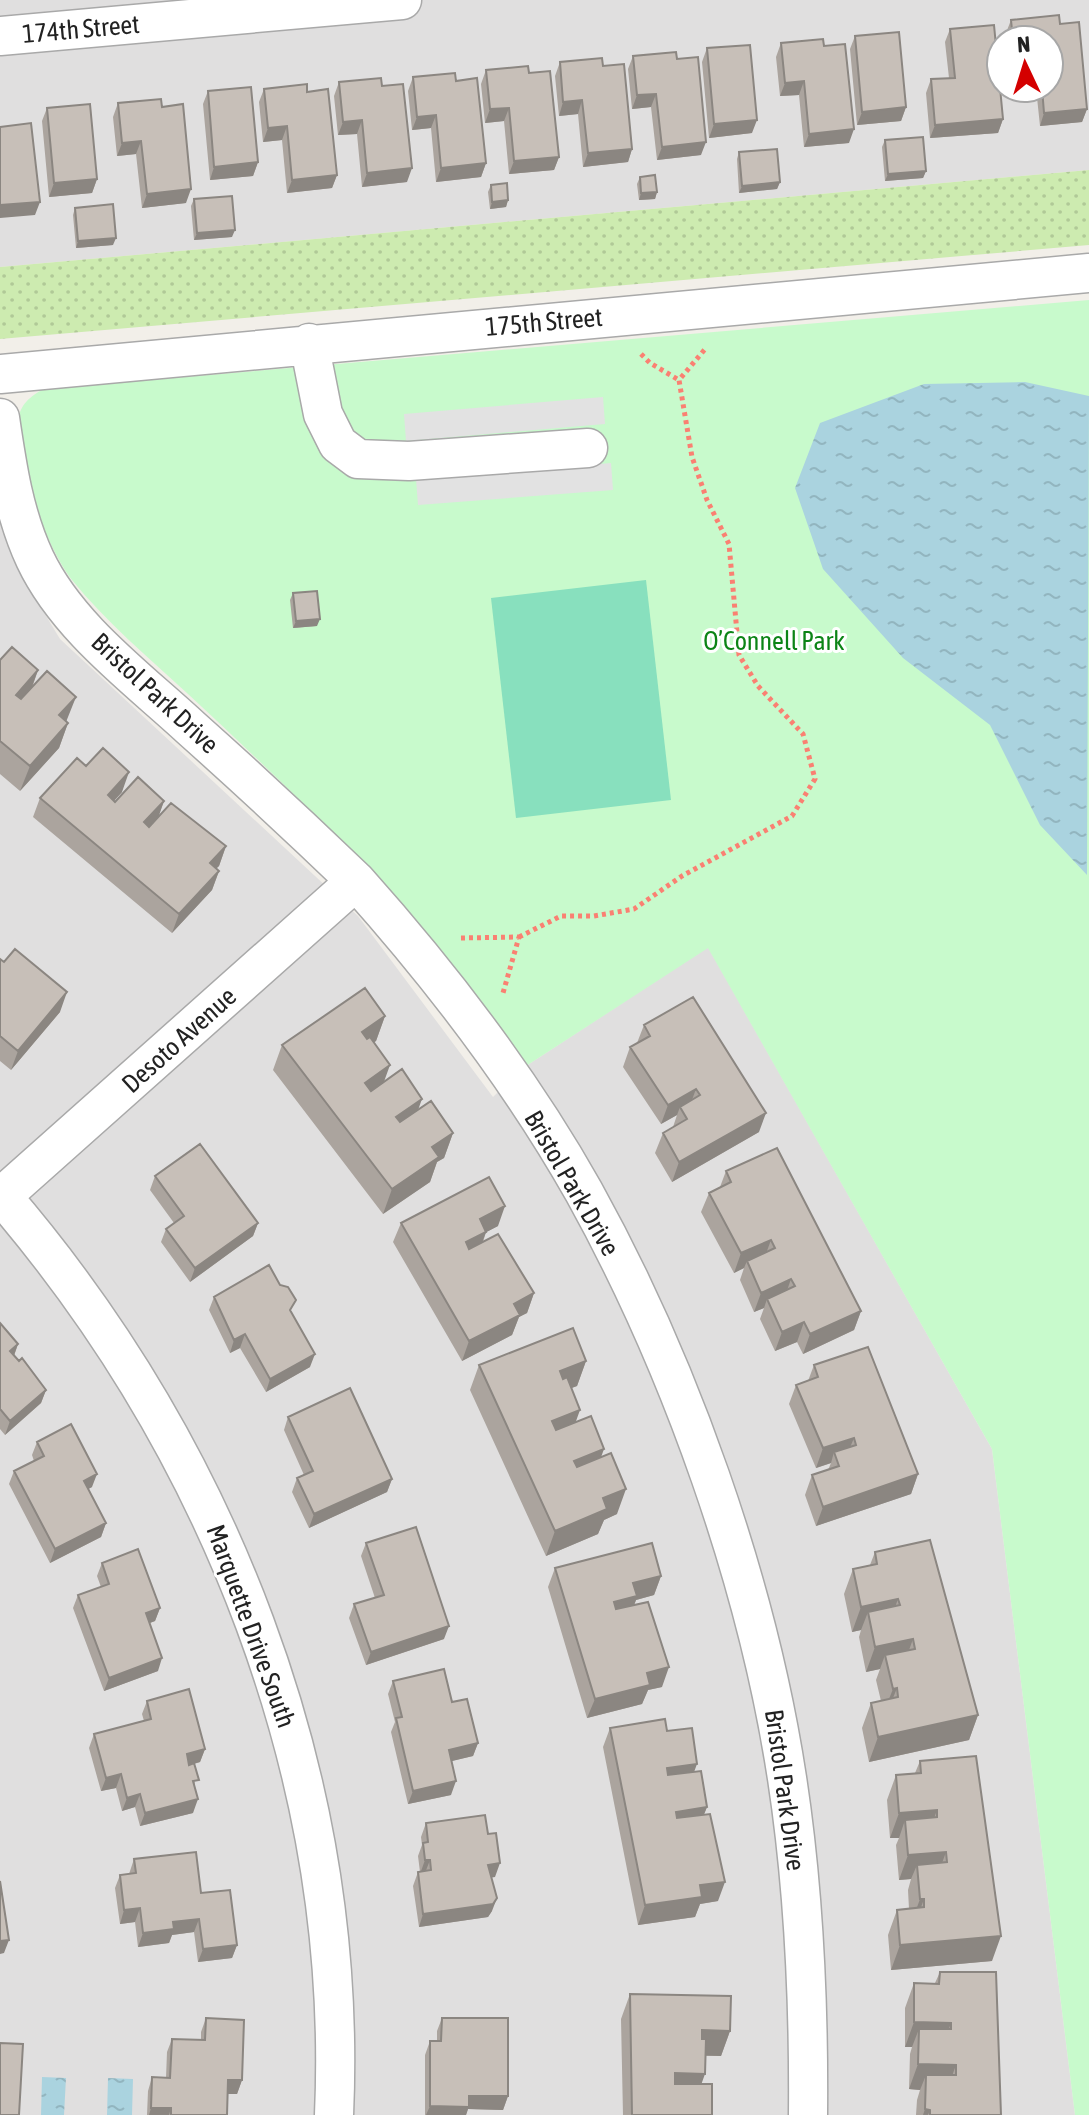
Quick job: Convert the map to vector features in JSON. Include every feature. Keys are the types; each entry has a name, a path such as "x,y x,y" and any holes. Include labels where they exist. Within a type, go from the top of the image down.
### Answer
{"street":[{"name":"174th Street","path":"0,36 340,3 402,0"},
{"name":"175th Street","path":"0,374 1089,273"},
{"path":"309,343 323,414 338,444 358,459 409,461 588,448"},
{"name":"Bristol Park Drive","path":"0,418 9,475 27,539 36,561 69,611 127,670 356,881 501,1064 584,1192 645,1318 708,1474 754,1627 787,1778 804,1943 808,2115"},
{"name":"Desoto Avenue","path":"1,1196 356,881"},
{"name":"Marquette Drive South","path":"1,1196 65,1271 152,1402 193,1476 231,1558 262,1640 304,1785 318,1866 332,1991 334,2115"}],"path":[{"path":"461,938 519,937 561,916 594,916 634,909 682,876 792,816 815,779 803,734 758,686 739,655 729,544 707,500 692,457 679,380 706,348"},
{"path":"641,354 679,380"},
{"path":"503,993 519,937"}],"shaded area":[{"path":"0,0 1089,0 1089,170 0,267"},
{"path":"603,397 605,424 406,441 404,414"},
{"path":"611,463 613,490 418,505 416,479"},
{"path":"0,518 19,571 60,639 358,916 493,1097 523,1068 708,947 992,1449 1075,2115 0,2115"}],"green space":[{"path":"1089,170 1089,245 0,339 0,267"},
{"name":"O’Connell Park","path":"1089,300 1089,2115 1075,2115 992,1449 708,948 523,1068 445,957 392,894 266,768 113,625 72,580 52,547 34,504 21,458 18,421 26,402 43,389"},
{"path":"646,580 671,800 516,818 491,598"}],"water":[{"path":"1025,382 1089,396 1087,875 1040,825 990,725 903,658 823,569 795,488 820,423 924,384"},
{"path":"42,2077 66,2078 64,2115 41,2115"},
{"path":"108,2078 133,2079 132,2115 107,2115"}],"building":[{"path":"1059,15 1060,24 1011,24 1011,20"},
{"path":"1079,22 1087,109 1044,113 1043,104 1065,104 1065,24 1060,24"},
{"path":"985,26 985,104 1002,104 1003,119 935,125 931,79 955,78 950,29"},
{"path":"899,32 906,107 862,112 855,36"},
{"path":"823,39 824,46 845,44 854,129 809,134 804,81 785,83 781,43"},
{"path":"750,45 757,120 714,124 707,48"},
{"path":"676,52 677,59 698,57 706,142 662,147 656,94 637,95 633,56"},
{"path":"602,58 603,66 624,64 632,149 588,153 582,100 563,102 560,62"},
{"path":"528,66 529,73 550,71 559,157 514,161 509,108 490,109 486,70"},
{"path":"455,73 456,81 477,78 486,163 441,168 436,115 417,117 413,77"},
{"path":"381,78 382,86 403,84 412,168 367,173 362,120 343,122 339,82"},
{"path":"307,84 307,92 328,89 337,175 292,180 287,126 268,128 264,89"},
{"path":"251,87 258,162 214,167 208,91"},
{"path":"161,99 162,107 183,104 191,189 147,194 141,141 122,143 118,103"},
{"path":"90,104 97,179 54,183 47,108"},
{"path":"31,123 40,202 0,205 0,127"},
{"path":"923,137 926,171 888,174 885,140"},
{"path":"777,149 780,182 742,186 739,152"},
{"path":"655,175 657,192 641,193 640,177"},
{"path":"507,183 508,200 492,202 491,185"},
{"path":"232,196 235,230 197,233 194,199"},
{"path":"113,204 116,238 78,241 75,208"},
{"path":"317,591 320,619 296,621 293,593"},
{"path":"12,647 38,670 16,695 21,699 47,671 76,697 59,715 68,723 30,766 0,741 0,660"},
{"path":"103,748 129,772 108,795 115,802 138,777 164,801 144,822 149,827 171,803 226,846 210,863 219,871 179,914 40,798 77,758 86,766"},
{"path":"15,949 67,992 18,1051 0,1036 0,959 4,962"},
{"path":"365,988 385,1016 362,1032 367,1039 370,1037 390,1065 365,1083 371,1091 402,1069 422,1099 396,1117 400,1122 431,1101 453,1133 432,1147 439,1157 392,1189 282,1045"},
{"path":"693,997 766,1113 679,1162 663,1133 687,1119 680,1107 700,1095 696,1089 668,1105 630,1047 650,1036 644,1025"},
{"path":"200,1144 258,1223 195,1268 166,1229 184,1216 155,1176"},
{"path":"777,1148 861,1311 810,1334 804,1322 782,1332 767,1299 795,1286 791,1279 761,1293 747,1261 775,1248 771,1240 741,1253 709,1193 731,1182 726,1171"},
{"path":"489,1177 505,1206 480,1219 486,1232 466,1242 469,1249 498,1234 534,1293 514,1304 520,1315 469,1341 401,1223"},
{"path":"269,1265 280,1285 288,1287 296,1300 290,1310 315,1354 270,1379 245,1334 234,1340 214,1297"},
{"path":"0,1323 18,1344 10,1351 19,1361 22,1358 46,1390 10,1421 0,1409"},
{"path":"573,1328 586,1361 560,1371 563,1379 567,1377 580,1410 552,1421 556,1430 591,1416 604,1449 574,1461 577,1467 611,1453 626,1489 603,1498 607,1509 555,1531 479,1365"},
{"path":"868,1347 918,1474 823,1507 812,1475 839,1466 834,1452 856,1445 854,1438 823,1448 796,1385 818,1377 814,1365"},
{"path":"350,1388 392,1479 314,1514 297,1478 313,1471 288,1417"},
{"path":"71,1424 97,1474 84,1481 106,1523 55,1549 14,1471 44,1456 37,1442"},
{"path":"416,1527 449,1626 371,1652 354,1604 384,1595 366,1543"},
{"path":"930,1540 978,1715 878,1737 871,1703 898,1697 897,1688 893,1689 885,1655 915,1649 913,1639 875,1647 868,1612 900,1605 898,1599 861,1607 853,1569 877,1564 875,1552"},
{"path":"652,1543 661,1576 633,1583 637,1596 614,1602 616,1609 648,1602 669,1667 647,1673 650,1685 595,1699 555,1568"},
{"path":"138,1549 160,1608 146,1613 162,1658 109,1678 78,1595 109,1584 102,1563"},
{"path":"444,1669 452,1702 467,1699 478,1743 449,1750 456,1781 413,1791 396,1718 402,1717 393,1681"},
{"path":"189,1689 205,1749 187,1754 189,1765 194,1763 199,1780 193,1781 198,1799 145,1813 140,1794 127,1798 121,1774 106,1778 94,1734 151,1719 147,1701"},
{"path":"665,1719 667,1731 692,1728 697,1764 667,1768 668,1775 701,1771 707,1807 676,1812 677,1818 710,1814 725,1882 700,1885 702,1897 645,1905 610,1728"},
{"path":"976,1756 1001,1936 900,1945 897,1910 924,1907 924,1899 920,1899 917,1865 947,1862 946,1852 908,1855 905,1820 937,1817 937,1810 899,1813 896,1775 921,1773 920,1761"},
{"path":"485,1815 488,1834 496,1833 500,1863 488,1865 497,1898 493,1904 423,1914 418,1872 431,1870 430,1860 425,1860 423,1843 428,1842 426,1823"},
{"path":"196,1852 201,1893 230,1890 237,1945 203,1949 199,1919 173,1922 174,1929 143,1933 140,1908 124,1910 120,1875 136,1873 134,1859"},
{"path":"0,1881 9,1940 0,1941"},
{"path":"940,1972 996,1972 1001,2115 930,2115 930,2110 925,2109 926,2075 956,2075 956,2065 918,2064 919,2029 951,2029 951,2023 914,2022 914,1983 939,1984"},
{"path":"630,1994 731,1996 730,2031 702,2030 702,2039 706,2039 705,2074 675,2073 675,2084 712,2084 712,2115 632,2115"},
{"path":"206,2018 244,2020 242,2080 228,2080 227,2115 171,2115 171,2108 151,2108 152,2077 170,2078 172,2039 205,2040"},
{"path":"442,2018 508,2018 508,2096 469,2096 469,2107 430,2106 430,2041 441,2041"},
{"path":"0,2043 23,2044 19,2115 0,2115"}]}
